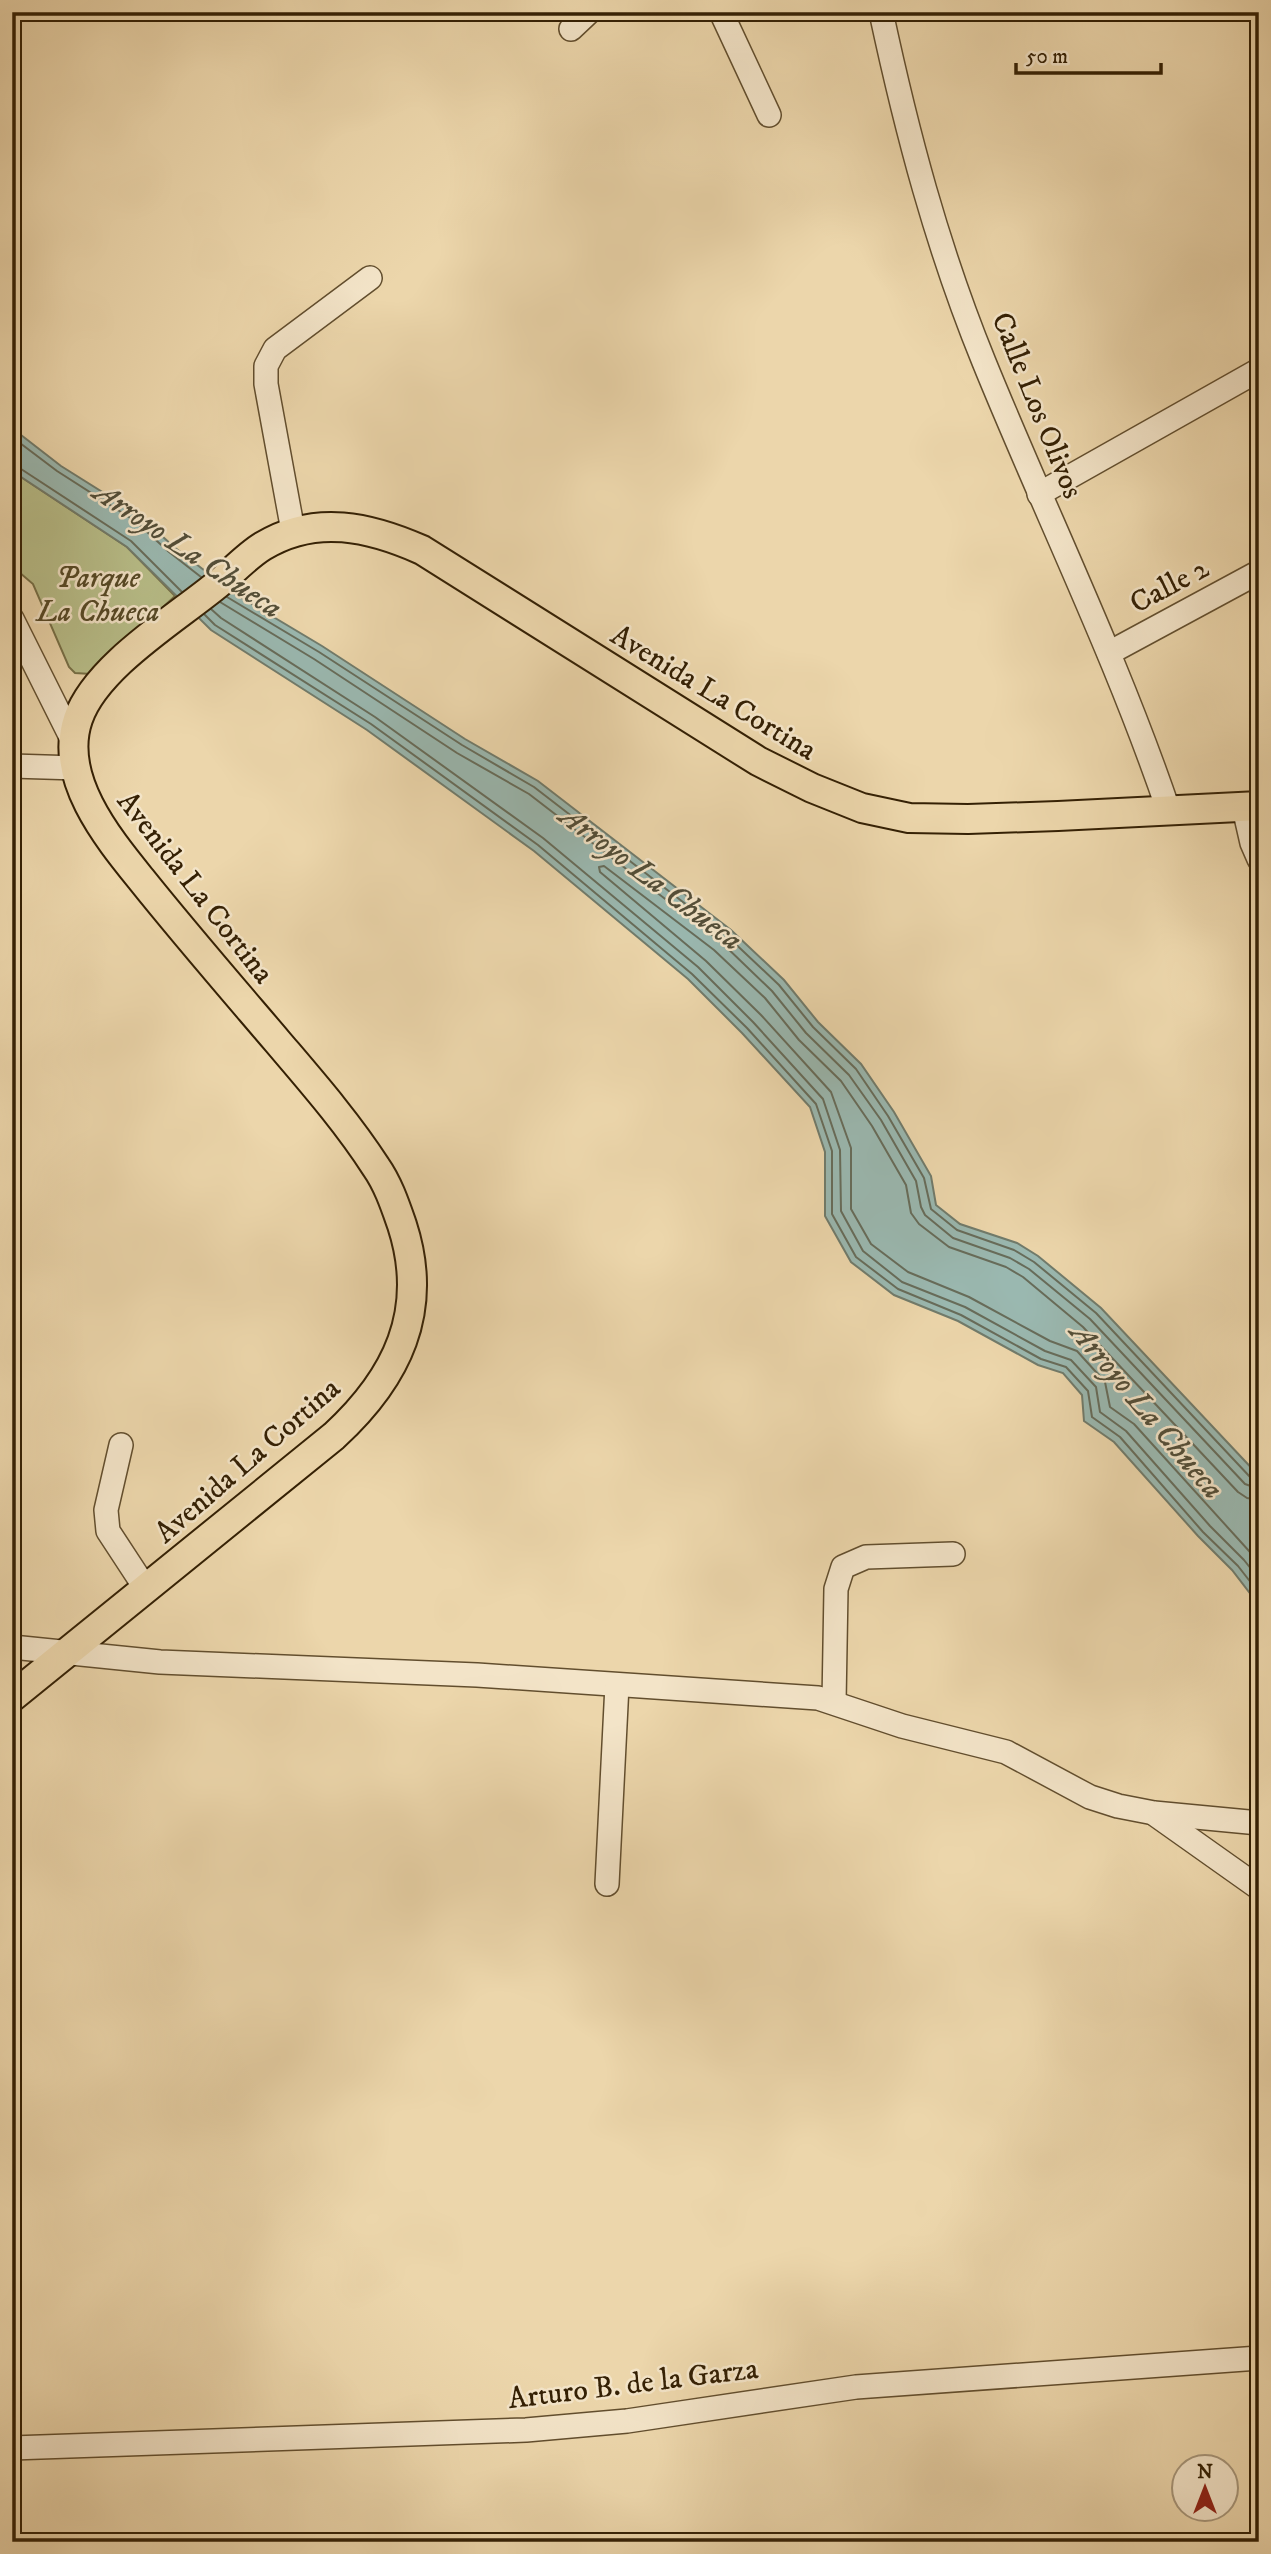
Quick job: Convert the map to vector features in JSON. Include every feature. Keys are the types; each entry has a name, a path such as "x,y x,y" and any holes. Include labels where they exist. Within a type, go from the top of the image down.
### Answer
{"main road":[{"name":"Avenida La Cortina","path":"12,1697 334,1436 360,1412 384,1379 405,1336 412,1301 412,1270 406,1237 378,1169 314,1084 199,951 105,834 90,809 74,754 78,718 90,695 113,668 262,546 293,531 312,527 339,525 388,536 422,551 758,761 812,789 862,808 909,818 968,819 1252,807"}],"street":[{"path":"571,29 589,12"},
{"path":"721,12 769,114"},
{"name":"Calle Los Olivos","path":"881,12 917,171 942,249 983,360 1146,745 1168,812"},
{"path":"293,531 266,384 266,366 275,349 370,278"},
{"path":"1039,494 1259,370"},
{"name":"Calle 2","path":"1109,653 1259,572"},
{"path":"12,619 74,754"},
{"path":"12,751 74,754"},
{"path":"12,766 74,754"},
{"path":"1252,807 1252,843 1259,859"},
{"path":"121,1445 106,1510 108,1531 146,1589"},
{"path":"834,1702 836,1589 843,1567 866,1557 953,1554"},
{"path":"12,1647 160,1662 477,1675 818,1698 902,1726 1006,1752 1090,1797 1118,1806 1154,1813 1259,1824"},
{"path":"607,1884 617,1685"},
{"path":"1154,1813 1259,1888"},
{"name":"Arturo B. de la Garza","path":"12,2448 526,2430 627,2421 856,2387 1259,2358"}],"green space":[{"name":"Parque La Chueca","path":"12,471 127,547 175,596 91,674 75,673 69,667 33,584 12,566"}],"water":[{"name":"Arroyo La Chueca","path":"12,428 61,466 139,515 174,547 235,594 322,646 465,739 538,781 731,930 784,980 818,1022 861,1064 894,1112 931,1176 936,1205 960,1224 1017,1243 1038,1256 1101,1308 1259,1476 1259,1605 1232,1570 1114,1442 1084,1421 1082,1395 1063,1373 1038,1365 958,1321 894,1295 851,1262 825,1216 825,1152 810,1107 688,979 534,851 367,730 211,630 127,547 12,471"}]}
